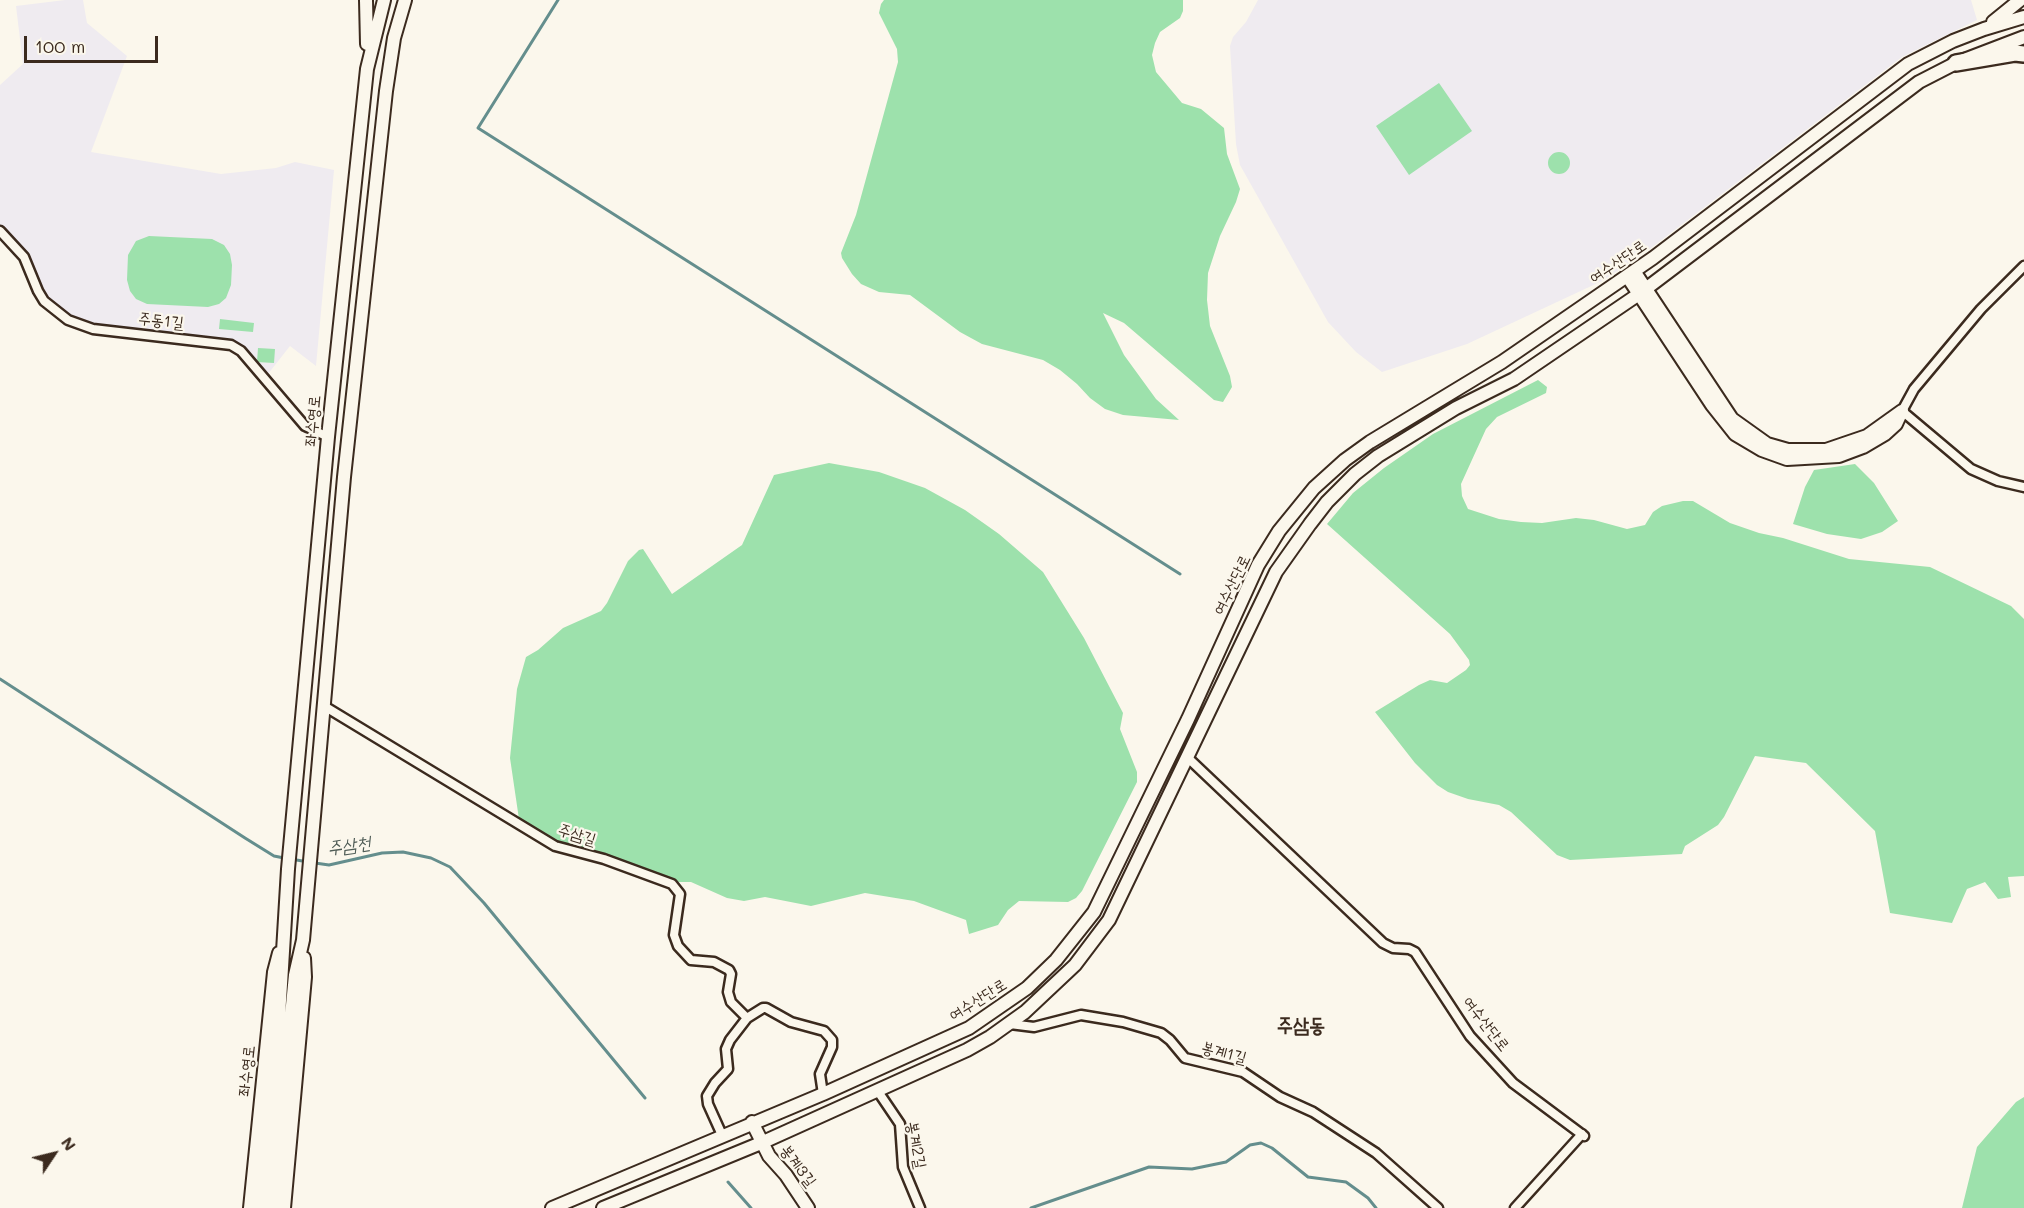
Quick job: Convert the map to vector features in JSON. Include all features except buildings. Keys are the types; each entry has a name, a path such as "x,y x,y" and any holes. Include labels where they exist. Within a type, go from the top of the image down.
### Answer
{"highway":[{"path":"1956,63 2015,53 2024,54"}],"street":[{"path":"366,0 367,69"},
{"name":"좌수영로","path":"261,1208 277,1050 288,869 328,437 367,69 384,0"},
{"path":"284,1208 304,977 303,940 344,477 386,91 394,38 405,0"},
{"path":"1984,28 2020,0"},
{"name":"여수산단로","path":"552,1208 823,1094 969,1028 1027,988 1078,934 1094,912 1188,719 1258,565 1279,531 1314,488 1345,460 1370,442 1502,362 1631,273 1908,64 1984,28 2024,17"},
{"name":"여수산단로","path":"603,1208 761,1143 967,1050 1010,1024 1035,1004 1064,977 1103,930 1276,572 1327,502 1355,474 1378,456 1456,408 1514,379 1642,291 1919,82 1956,63 2024,37"},
{"name":"주동1길","path":"0,231 24,257 44,301 68,320 93,328 231,345 240,351 305,426 328,437"},
{"path":"1631,273 1712,405 1736,434 1762,450 1787,459 1839,456 1863,447 1885,434 1896,424 1914,389 1981,309 2024,266"},
{"path":"1902,411 1971,469 1998,481 2024,487"},
{"name":"주삼길","path":"324,706 555,846 604,859 672,884 680,894 674,935 678,946 691,960 714,962 729,970 731,974 729,998 747,1018"},
{"name":"여수산단로","path":"1187,757 1383,944 1415,952 1470,1036 1513,1083 1583,1135 1515,1208"},
{"name":"좌수영로","path":"250,1208 274,972 283,937"},
{"path":"272,1208 295,975 303,940"},
{"path":"722,1135 708,1104 707,1096 729,1067 727,1045 747,1018 763,1008 791,1022 826,1032 832,1040 833,1045 820,1074 823,1094"},
{"path":"1000,1008 1010,1024"},
{"name":"봉계1길","path":"1010,1024 1040,1026 1081,1015 1119,1021 1161,1033 1185,1058 1243,1072 1280,1097 1313,1112 1376,1153 1438,1208"},
{"name":"봉계2길","path":"878,1090 900,1124 903,1167 920,1208"},
{"name":"봉계3길","path":"752,1122 769,1156 786,1175 808,1208"}],"shaded area":[{"path":"83,0 87,23 127,56 91,152 221,174 276,168 295,162 334,170 316,366 290,346 264,379 236,347 93,329 47,304 24,257 0,229 0,85 23,64 16,6"},
{"path":"1258,0 1971,0 1977,20 1902,57 1647,251 1602,281 1467,344 1382,372 1356,352 1328,322 1240,165 1236,144 1230,46 1233,37 1246,22"}],"green space":[{"path":"884,0 1183,0 1183,11 1180,18 1160,32 1155,43 1152,55 1156,72 1182,103 1201,109 1224,128 1227,154 1240,189 1220,236 1208,273 1207,300 1210,326 1230,376 1232,387 1223,402 1214,400 1124,323 1103,313 1124,355 1156,399 1179,420 1123,415 1105,409 1060,370 1043,360 982,344 960,332 910,295 879,292 861,284 852,274 841,253 856,215 898,62 897,49 879,13"},
{"path":"1439,83 1472,131 1409,175 1376,126"},
{"path":"1559,152 1567,155 1570,163 1567,171 1559,174 1551,171 1548,163 1551,155"},
{"path":"149,236 212,239 224,245 230,254 232,265 231,285 226,298 219,304 208,307 147,304 136,299 130,291 127,280 128,255 136,241"},
{"path":"220,319 254,323 253,332 219,329"},
{"path":"258,348 275,349 274,363 257,362"},
{"path":"1538,380 1547,387 1546,393 1497,417 1486,429 1461,484 1462,496 1468,509 1499,519 1521,522 1542,523 1576,518 1594,520 1627,529 1645,525 1653,512 1662,506 1693,501 1730,523 1849,559 1930,567 2011,606 2024,619 2024,876 2008,877 2011,897 1998,899 1985,882 1967,889 1952,923 1890,913 1875,831 1806,763 1755,756 1724,817 1718,825 1685,846 1682,854 1570,860 1557,855 1511,812 1499,805 1468,799 1448,792 1437,785 1415,763 1375,712 1430,680 1447,683 1466,670 1470,665 1469,660 1450,634 1327,524 1353,493 1433,434"},
{"path":"829,463 879,472 925,488 965,510 999,534 1043,572 1084,638 1123,713 1120,729 1137,772 1137,782 1082,891 1076,898 1068,902 1019,901 1008,910 998,925 969,934 966,920 914,901 865,893 811,906 765,897 744,901 727,898 691,882 668,882 555,846 520,826 510,758 517,689 526,657 538,650 563,628 601,611 628,561 639,550 643,549 672,594 742,545 774,475"},
{"path":"1855,464 1874,483 1898,521 1882,532 1861,539 1827,534 1793,524 1805,487 1814,470"},
{"path":"2024,1097 2024,1208 1962,1208 1977,1147 2016,1102"}],"waterway":[{"path":"558,0 478,128 1180,574"},
{"name":"주삼천","path":"0,679 245,838 274,856 284,858"},
{"name":"주삼천","path":"315,863 329,865 382,853 403,852 431,858 450,867 484,903 645,1098"},
{"name":"주삼천","path":"291,859 308,862"},
{"path":"1031,1208 1149,1167 1192,1169 1226,1162 1250,1145 1261,1143 1272,1148 1308,1177 1346,1182 1368,1198 1376,1208"},
{"name":"주삼천","path":"728,1182 751,1208"}],"district":[{"name":"주삼동","path":"1301,1026"}]}
